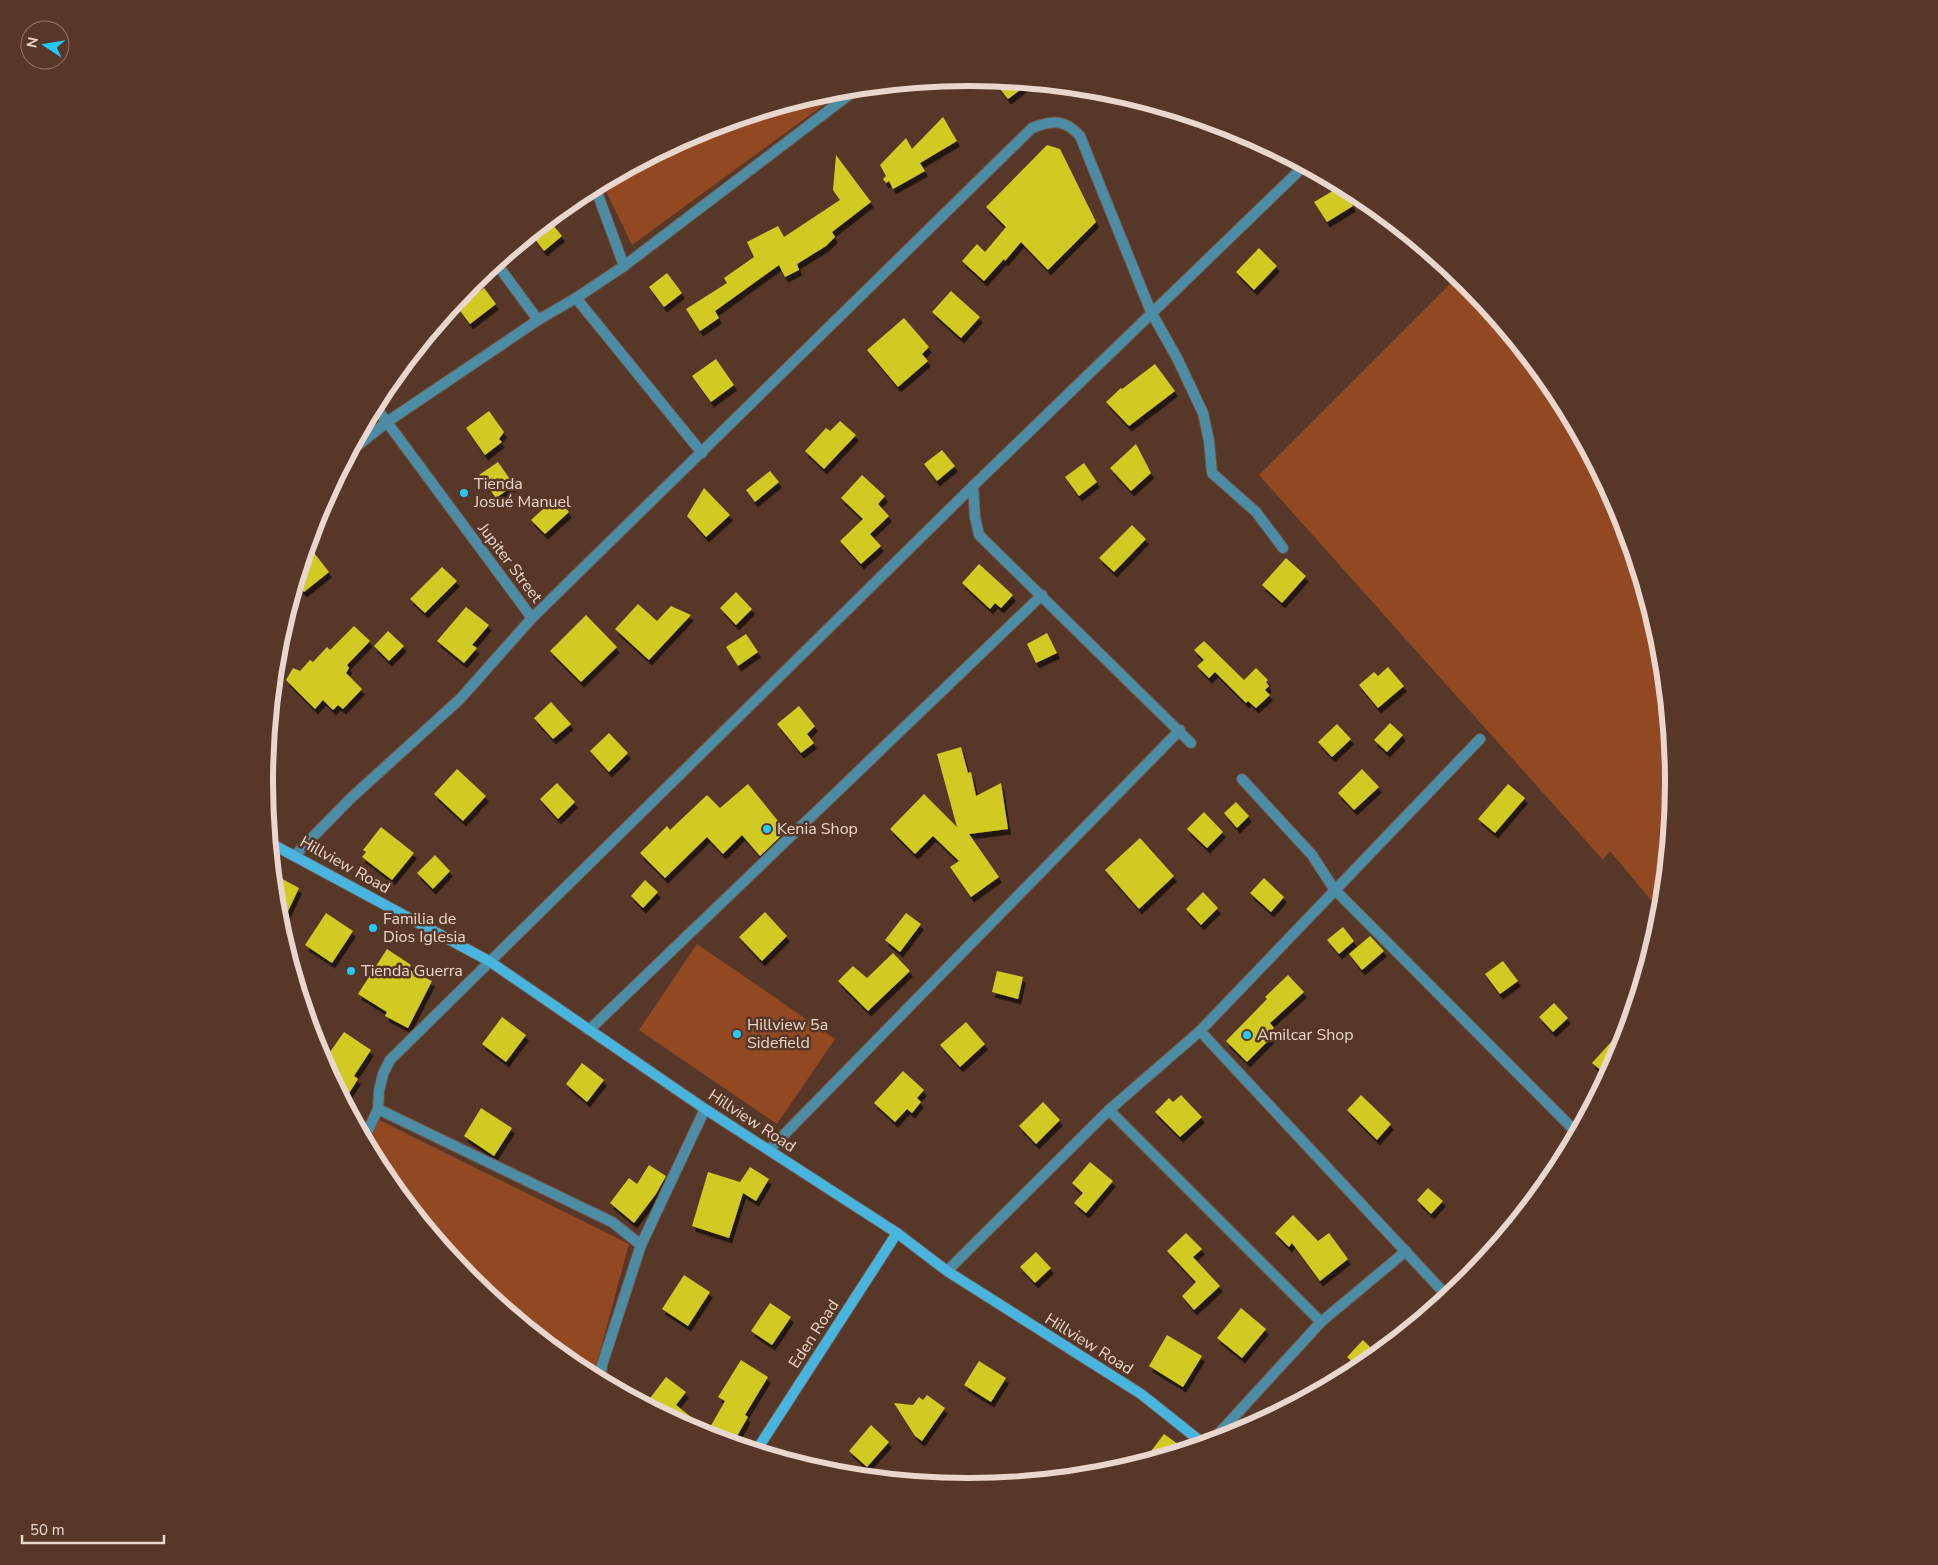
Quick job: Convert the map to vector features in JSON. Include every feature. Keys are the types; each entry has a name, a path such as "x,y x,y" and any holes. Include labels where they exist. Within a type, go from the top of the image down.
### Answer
{"street":[{"path":"362,442 387,422 538,320 576,298 624,266 836,99"},
{"path":"295,855 352,798 460,699 532,618 1032,128 1043,124 1056,122 1071,126 1080,136 1151,312 1177,358 1203,413 1209,441 1212,473 1256,512 1283,548"},
{"path":"367,1133 378,1109 379,1091 383,1074 390,1060 973,486 1299,170"},
{"path":"598,194 624,266"},
{"path":"500,268 538,320"},
{"path":"576,298 702,453"},
{"name":"Jupiter Street","path":"380,412 532,618"},
{"path":"973,486 975,517 979,535 1180,730 1191,743"},
{"path":"589,1030 1042,595"},
{"path":"769,1150 1180,730"},
{"path":"947,1271 1109,1110 1200,1031 1480,739"},
{"path":"1242,779 1312,855 1334,890 1573,1130"},
{"name":"Hillview Road","path":"276,846 489,961 705,1109 898,1233 947,1271 1141,1394 1199,1440"},
{"path":"1200,1031 1443,1292"},
{"path":"378,1109 612,1222 641,1245"},
{"path":"601,1373 641,1245 705,1109"},
{"path":"1109,1110 1322,1322"},
{"name":"Eden Road","path":"759,1446 898,1233"},
{"path":"1221,1431 1322,1322 1406,1252"}],"shaded area":[{"path":"829,101 632,245 605,190 661,158 703,139 745,123"},
{"path":"1451,283 1462,291 1492,323 1548,396 1572,434 1612,516 1642,602 1652,647 1664,737 1664,828 1654,904 1610,851 1603,860 1259,475"},
{"name":"Hillview 5a Sidefield","path":"697,944 835,1039 777,1124 639,1030"},
{"path":"379,1120 629,1244 595,1369 545,1335 477,1275 446,1242 417,1206 369,1135"}],"building":[{"path":"999,87 1022,89 1008,99"},
{"path":"943,117 957,141 920,163 925,171 893,189 889,181 886,183 883,179 886,176 880,165 906,138 912,149"},
{"path":"1047,145 1060,149 1096,222 1048,270 1021,242 984,281 962,261 977,244 985,252 1006,227 986,207"},
{"path":"836,155 871,202 832,232 835,237 826,246 797,264 799,270 785,277 779,265 715,311 719,318 700,331 686,309 727,283 724,278 754,257 747,242 778,226 784,237 840,200 833,190"},
{"path":"1334,190 1349,200 1353,206 1327,222 1314,202"},
{"path":"553,225 562,236 544,251 535,239"},
{"path":"1259,248 1277,266 1254,290 1236,272"},
{"path":"667,273 682,293 664,307 649,287"},
{"path":"484,288 496,304 470,324 459,309"},
{"path":"951,291 980,317 961,338 932,312"},
{"path":"904,318 929,347 922,354 928,361 898,387 867,350"},
{"path":"716,359 734,385 711,402 692,376"},
{"path":"1155,364 1175,391 1129,426 1106,402 1121,388"},
{"path":"489,411 504,432 499,439 502,442 485,455 466,428"},
{"path":"840,421 856,435 824,469 805,451 826,428 830,431"},
{"path":"1136,444 1151,473 1131,491 1110,468"},
{"path":"942,450 955,466 937,481 924,464"},
{"path":"498,462 514,485 496,498 479,475"},
{"path":"1084,463 1097,482 1079,496 1065,477"},
{"path":"770,471 779,482 755,502 746,490"},
{"path":"862,475 885,496 878,504 889,516 870,534 881,546 861,564 840,541 863,519 841,498"},
{"path":"704,488 730,515 706,537 687,516"},
{"path":"556,497 569,512 545,534 531,520"},
{"path":"1132,525 1146,539 1114,572 1099,558"},
{"path":"313,551 329,572 304,592 301,588"},
{"path":"1286,558 1306,576 1282,603 1262,585"},
{"path":"979,564 1013,595 1001,608 995,603 990,609 962,583"},
{"path":"442,567 457,581 425,613 410,599"},
{"path":"736,592 752,609 736,625 720,608"},
{"path":"638,604 657,621 671,606 691,615 649,660 615,629"},
{"path":"466,607 489,625 472,645 477,648 464,663 437,641"},
{"path":"586,615 617,647 581,682 550,651"},
{"path":"354,626 370,641 347,665 349,668 346,673 362,689 343,709 338,705 333,710 323,700 315,709 286,680 293,668 300,671 310,660 313,662 327,647 330,650"},
{"path":"388,631 404,646 389,661 374,646"},
{"path":"1047,633 1057,653 1036,663 1027,644"},
{"path":"746,634 758,652 738,666 726,647"},
{"path":"1204,641 1244,680 1256,668 1268,680 1266,682 1269,686 1265,690 1270,695 1256,708 1248,701 1246,703 1215,672 1209,678 1197,666 1204,660 1194,650"},
{"path":"1388,667 1404,686 1378,708 1359,685 1374,672 1378,676"},
{"path":"551,702 571,724 553,739 534,718"},
{"path":"799,706 815,726 807,734 814,743 801,753 777,724"},
{"path":"1390,723 1403,735 1387,752 1374,740"},
{"path":"1337,724 1351,739 1332,757 1318,742"},
{"path":"609,733 628,753 609,772 590,751"},
{"path":"961,747 968,773 971,772 976,796 1001,783 1008,829 969,834 999,877 971,897 950,867 959,861 933,836 915,854 890,829 924,794 957,827 937,754"},
{"path":"457,769 486,796 463,821 434,794"},
{"path":"1362,769 1379,787 1354,810 1338,793"},
{"path":"557,783 575,802 558,819 540,799"},
{"path":"748,784 786,831 760,856 742,835 723,854 707,837 665,878 640,853 667,826 670,830 707,795 720,808"},
{"path":"1508,784 1525,798 1495,833 1478,819"},
{"path":"1236,802 1249,816 1237,828 1224,813"},
{"path":"1204,812 1223,832 1207,848 1187,829"},
{"path":"381,827 414,853 392,880 362,857 366,852 363,850"},
{"path":"1140,838 1174,876 1139,909 1105,870"},
{"path":"435,855 450,871 433,889 417,873"},
{"path":"280,878 299,888 286,916"},
{"path":"1264,878 1284,897 1271,912 1250,893"},
{"path":"645,880 658,892 643,908 631,896"},
{"path":"1203,892 1218,908 1201,925 1186,909"},
{"path":"765,912 787,936 762,961 739,937"},
{"path":"326,913 353,931 332,963 305,945"},
{"path":"906,913 921,924 900,952 885,940"},
{"path":"1343,927 1354,941 1339,954 1327,940"},
{"path":"1370,936 1384,951 1362,970 1349,954"},
{"path":"387,949 411,965 408,969 432,981 408,1028 385,1016 387,1012 358,994"},
{"path":"893,953 910,971 868,1011 838,981 853,966 867,978"},
{"path":"1503,961 1518,981 1500,994 1485,974"},
{"path":"997,971 1023,977 1018,999 992,992"},
{"path":"1288,975 1304,992 1270,1023 1274,1028 1269,1033 1272,1037 1247,1062 1226,1041 1267,999 1265,997"},
{"path":"1554,1003 1568,1018 1553,1032 1539,1017"},
{"path":"502,1017 526,1035 506,1062 482,1044"},
{"path":"966,1022 985,1044 960,1067 940,1045"},
{"path":"344,1032 371,1050 354,1076 358,1079 348,1095 345,1090 328,1054"},
{"path":"1612,1041 1614,1043 1602,1071 1592,1063"},
{"path":"582,1063 604,1080 587,1102 566,1084"},
{"path":"903,1071 924,1090 917,1098 921,1102 912,1113 907,1109 895,1122 874,1103"},
{"path":"1181,1095 1202,1117 1180,1137 1155,1112 1169,1098 1173,1102"},
{"path":"1361,1095 1391,1124 1377,1140 1347,1110"},
{"path":"1043,1102 1060,1120 1036,1144 1019,1126"},
{"path":"481,1108 512,1128 494,1156 464,1136"},
{"path":"1090,1162 1113,1181 1086,1213 1074,1203 1083,1193 1072,1183"},
{"path":"649,1165 666,1176 656,1194 634,1223 610,1203 629,1178 637,1184"},
{"path":"750,1167 769,1179 756,1201 743,1193 729,1238 692,1226 708,1172 740,1182"},
{"path":"1428,1188 1443,1201 1431,1214 1417,1200"},
{"path":"1293,1215 1318,1241 1329,1233 1348,1259 1320,1281 1292,1243 1289,1247 1275,1233"},
{"path":"1186,1233 1202,1249 1193,1257 1220,1286 1194,1310 1182,1296 1196,1282 1167,1251"},
{"path":"1036,1252 1051,1268 1035,1283 1020,1267"},
{"path":"684,1275 710,1292 688,1326 662,1309"},
{"path":"770,1303 791,1317 772,1345 751,1331"},
{"path":"1241,1308 1266,1329 1242,1358 1217,1338"},
{"path":"1167,1335 1202,1356 1183,1387 1149,1366"},
{"path":"1363,1340 1372,1349 1353,1363 1347,1357"},
{"path":"741,1360 768,1377 745,1415 748,1417 736,1438 709,1428 725,1401 718,1397"},
{"path":"979,1361 1006,1378 991,1402 964,1385"},
{"path":"666,1377 686,1392 676,1405 701,1425 661,1407 649,1400"},
{"path":"927,1395 945,1408 922,1441 915,1436 894,1403 913,1405 919,1397 923,1400"},
{"path":"871,1425 889,1442 867,1467 849,1451"},
{"path":"1164,1434 1180,1446 1149,1455"}],"place":[{"name":"Tienda Josué Manuel","path":"464,493"},
{"name":"Kenia Shop","path":"767,829"},
{"name":"Familia de Dios Iglesia","path":"373,928"},
{"name":"Tienda Guerra","path":"351,971"},
{"name":"Hillview 5a Sidefield","path":"737,1034"},
{"name":"Amilcar Shop","path":"1247,1035"}]}
